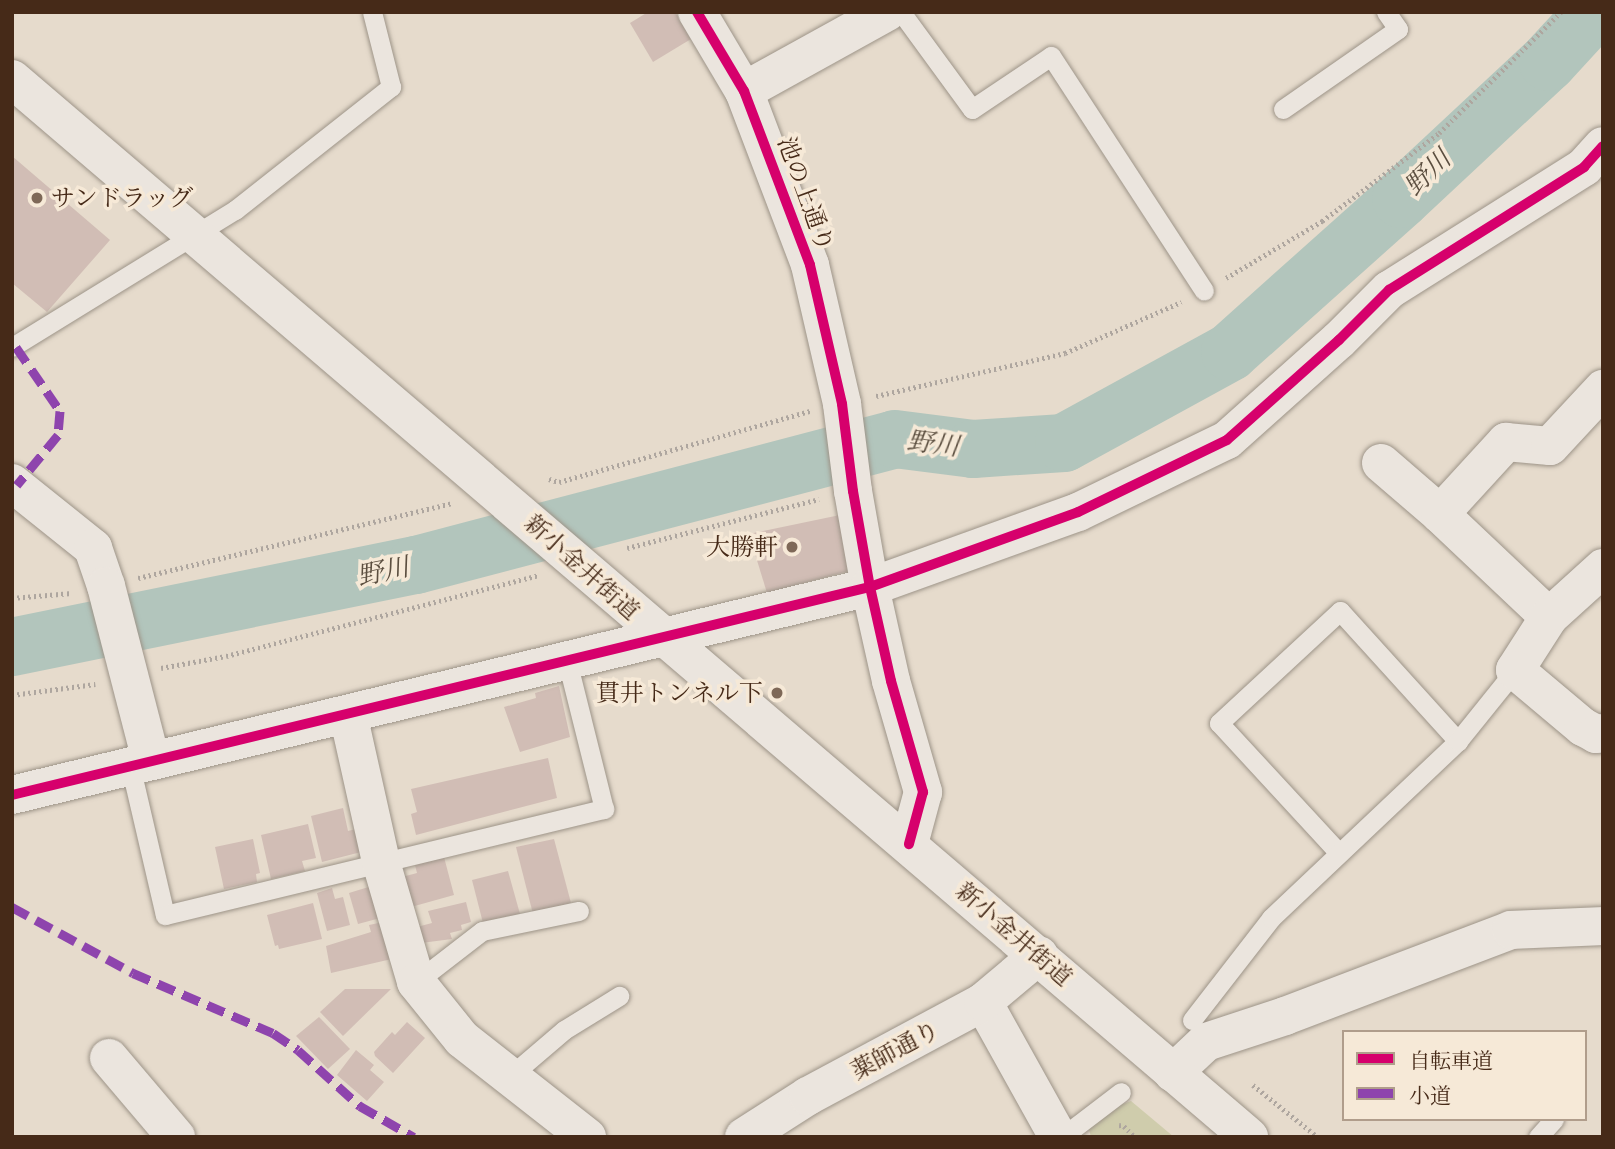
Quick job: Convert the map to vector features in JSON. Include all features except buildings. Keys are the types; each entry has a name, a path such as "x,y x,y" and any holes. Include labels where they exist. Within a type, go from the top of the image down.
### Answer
{"street":[{"name":"池の上通り","path":"697,12 744,91 810,265 842,404 853,491"},
{"path":"744,91 887,12"},
{"name":"新小金井街道","path":"12,79 496,491 661,637 909,844 1249,1137"},
{"path":"12,795 870,587 1078,512 1227,440 1339,340 1389,290 1584,167 1603,146"},
{"path":"1440,514 1506,442 1550,446 1603,389"},
{"path":"1381,463 1440,514 1549,617"},
{"path":"12,483 93,548 129,674 140,763"},
{"path":"853,491 870,587 891,681 923,792 909,844"},
{"path":"1603,568 1549,617 1515,670 1583,727 1596,734 1603,733"},
{"path":"348,714 381,862 416,982 462,1039 587,1137"},
{"path":"1173,1073 1206,1042 1285,1016 1511,930 1603,926"},
{"name":"薬師通り","path":"744,1137 808,1096 984,1002 1039,955"},
{"path":"984,1002 1060,1137"},
{"path":"109,1058 176,1137"}],"lane":[{"path":"12,346 235,210 391,88 372,12"},
{"path":"901,12 972,108 1051,57 1204,291"},
{"path":"1283,109 1398,29 1385,12"},
{"path":"1339,853 1219,723 1340,611 1458,741"},
{"path":"140,763 165,915 604,809 567,662"},
{"path":"1192,1020 1270,918 1458,741 1515,670"},
{"path":"416,982 482,931 579,911"},
{"path":"509,1076 564,1030 619,996"},
{"path":"1060,1137 1121,1092"},
{"path":"1538,1137 1551,1121"}],"path":[{"path":"549,480 559,482 842,404 1065,354 1204,291 1322,221 1439,133 1560,12"},
{"path":"626,548 853,491"},
{"path":"12,598 63,595 106,586 454,503"},
{"path":"12,695 106,682 129,674 226,656 540,575"},
{"path":"1253,1085 1318,1137"}],"shaded area":[{"path":"1131,1101 1174,1137 1091,1137 1086,1118"}],"waterway":[{"name":"野川","path":"12,647 416,565 895,439 973,449 1064,443 1230,352 1401,199 1548,62 1594,12"}],"marked path":[{"path":"16,347 60,411 58,435 17,485"},
{"path":"12,907 133,973 273,1033 298,1050 360,1106 414,1137"}],"cycle path":[{"path":"697,12 744,91 810,265 842,404 853,491 870,587 891,681 923,792 909,844"},
{"path":"12,795 870,587 1078,512 1227,440 1339,340 1389,290 1584,167 1603,146"}],"place":[{"name":"サンドラッグ","path":"37,198"},
{"name":"大勝軒","path":"792,547"},
{"name":"貫井トンネル下","path":"777,693"}]}
